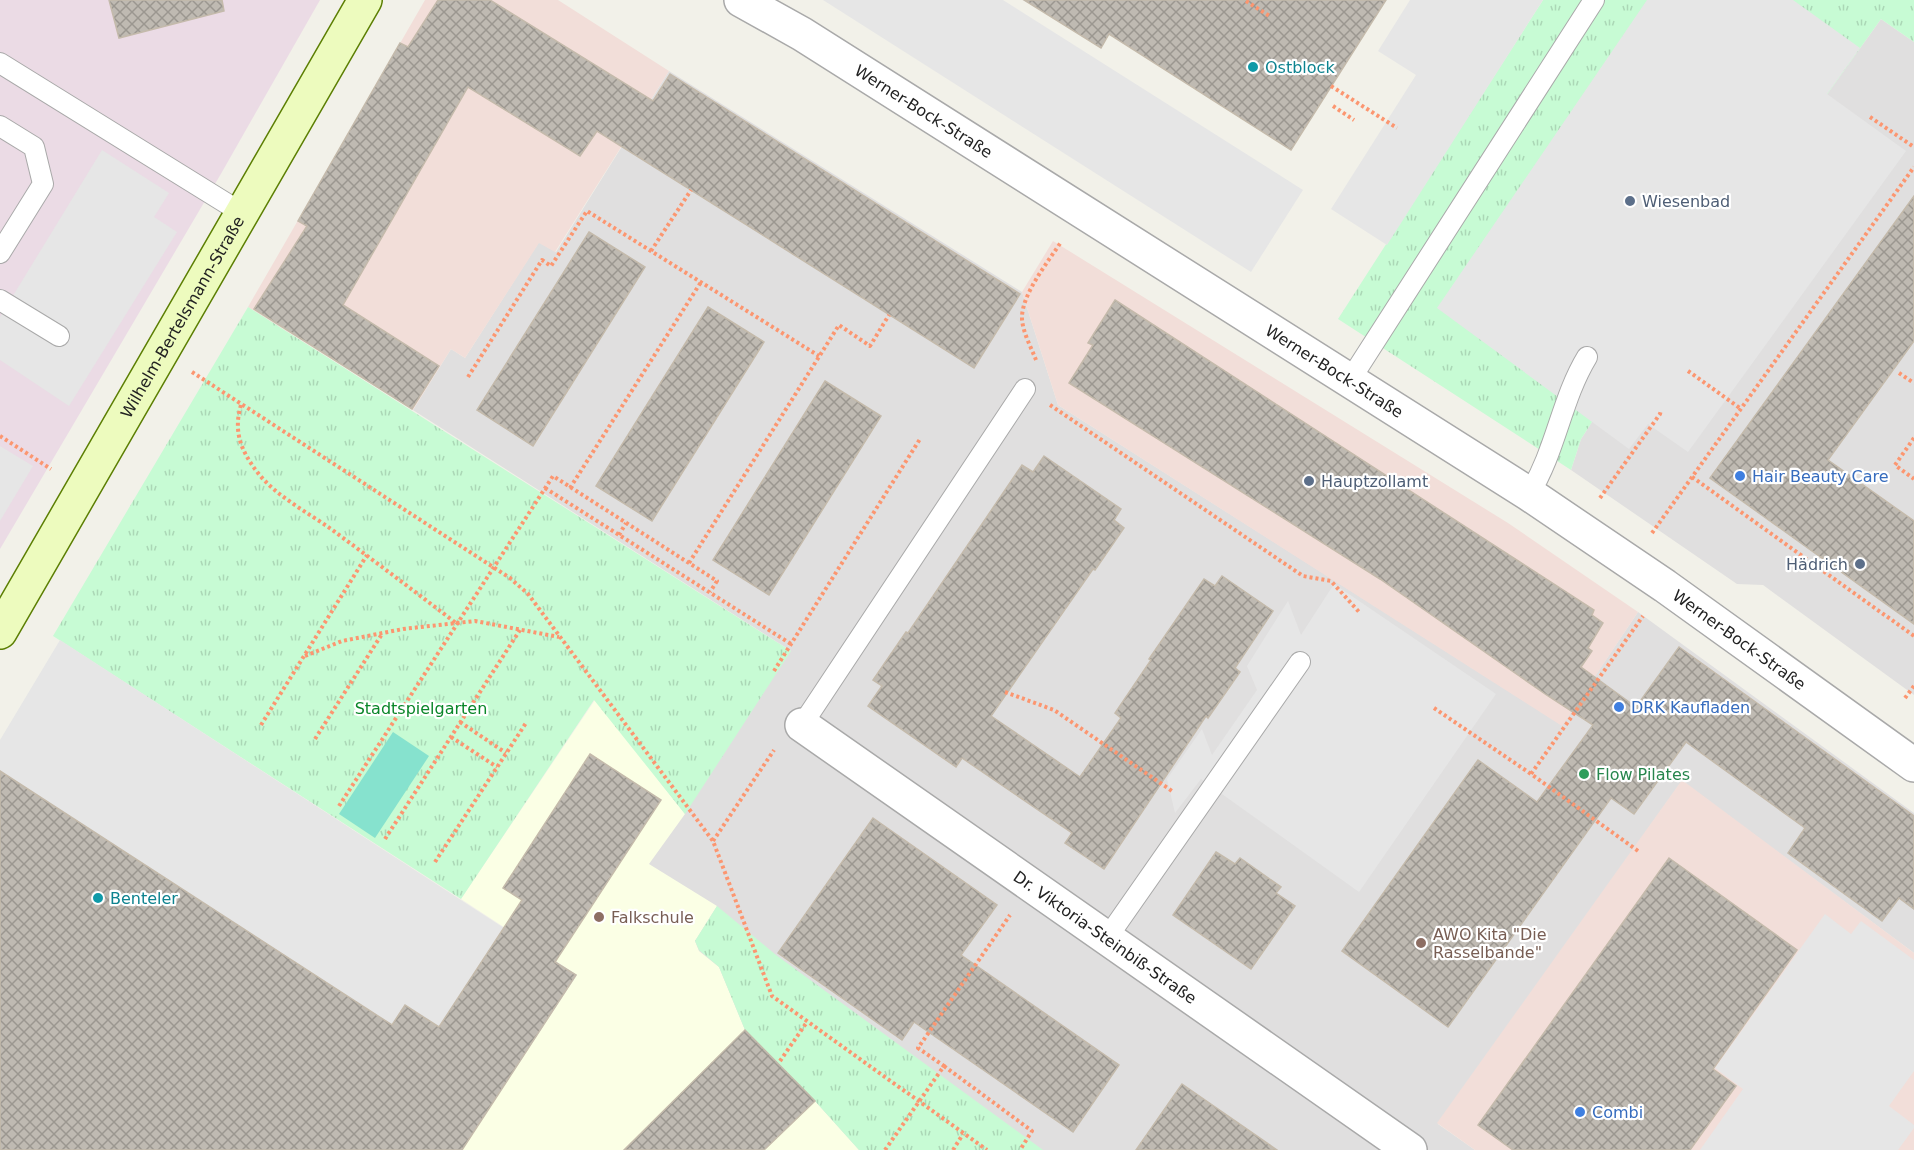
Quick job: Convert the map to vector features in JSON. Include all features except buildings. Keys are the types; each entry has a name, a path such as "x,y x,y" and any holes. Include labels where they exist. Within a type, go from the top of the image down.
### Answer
{"street":[{"name":"Wilhelm-Bertelsmann-Straße","path":"0,632 365,0"},
{"name":"Werner-Bock-Straße","path":"741,0 802,34 1529,494 1665,586 1914,765"},
{"name":"Dr. Viktoria-Steinbiß-Straße","path":"802,725 1410,1150"}],"lane":[{"path":"1350,380 1594,0"},
{"path":"0,63 242,213"},
{"path":"0,126 34,147 43,184 0,253"},
{"path":"0,300 59,336"},
{"path":"1529,494 1542,473 1571,388 1587,357"},
{"path":"802,725 1025,389"},
{"path":"1107,938 1300,662"}],"path":[{"path":"1246,1 1271,17"},
{"path":"1331,86 1397,128"},
{"path":"1333,106 1354,120"},
{"path":"1870,117 1914,147"},
{"path":"1630,563 1914,167"},
{"path":"651,251 691,190"},
{"path":"468,377 542,260 551,266 587,211 819,356"},
{"path":"1080,211 1030,290 1023,310 1024,331 1037,366 1025,389 1303,576 1330,581 1360,613"},
{"path":"570,488 701,282"},
{"path":"689,563 839,325 870,346 890,315"},
{"path":"162,352 510,578 528,594 712,841 772,996 987,1150"},
{"path":"1689,371 1741,409"},
{"path":"1899,373 1914,383"},
{"path":"242,405 237,419 237,432 245,452 259,474 278,492 367,555 456,623"},
{"path":"1579,528 1661,410"},
{"path":"0,436 82,489"},
{"path":"1914,438 1895,465 1914,479"},
{"path":"774,671 920,439"},
{"path":"339,806 553,477 717,581 710,592"},
{"path":"1692,477 1914,636"},
{"path":"545,488 791,644"},
{"path":"619,535 626,523"},
{"path":"261,725 367,555"},
{"path":"1531,774 1665,586"},
{"path":"305,656 342,641 382,633 475,621 561,638"},
{"path":"385,839 520,630"},
{"path":"315,739 382,633"},
{"path":"1905,698 1914,686"},
{"path":"1005,692 1054,710 1198,809"},
{"path":"1434,708 1638,851"},
{"path":"460,722 506,753"},
{"path":"435,862 526,723"},
{"path":"712,841 773,750 802,725"},
{"path":"451,737 497,767"},
{"path":"1020,1150 1032,1131 918,1048 1031,885"},
{"path":"780,1060 807,1022"},
{"path":"885,1150 944,1066"},
{"path":"952,1150 963,1134"}],"shaded area":[{"path":"0,0 320,0 222,172 0,549"},
{"path":"425,0 558,0 669,71 555,252 539,243 465,358 451,349 413,410 248,307"},
{"path":"823,0 1003,0 1303,190 1251,272"},
{"path":"1410,0 1543,0 1387,245 1331,209 1416,75 1378,51"},
{"name":"Wiesenbad","path":"1647,0 1793,0 1860,48 1827,94 1906,151 1688,452 1648,424 1629,449 1437,308"},
{"path":"1881,19 1914,42 1914,695 1763,585 1737,584 1571,470 1581,439 1592,422"},
{"path":"669,71 1022,292 1058,405 1562,725 1638,612 1914,813 1914,953 1682,781 1438,1124 1475,1150 462,1150 504,928 791,651 413,410 451,349 465,358 539,242 556,252"},
{"path":"102,150 169,193 154,217 177,232 69,406 0,360 0,317"},
{"path":"1053,241 1508,523 1638,612 1562,726 1058,405 1022,292"},
{"path":"0,446 33,466 0,521"},
{"path":"1334,584 1496,694 1359,892 1201,779 1175,813 1167,779 1202,729 1212,755 1257,690 1247,666 1288,601 1301,635"},
{"path":"60,640 504,928 439,1027 405,1005 392,1025 0,771 0,740"},
{"name":"Falkschule","path":"595,700 685,814 649,864 717,906 695,941 699,951 719,967 745,1030 815,1101 859,1150 462,1150 577,975 461,899"},
{"path":"393,732 429,756 375,838 339,814"},
{"path":"1682,780 1914,953 1914,1150 1475,1150 1437,1123"},
{"path":"1825,914 1851,934 1861,921 1914,960 1914,1071 1889,1106 1914,1125 1914,1128 1898,1150 1700,1150 1743,1089 1715,1068"}],"green space":[{"name":"Wiesenbad","path":"1543,0 1914,0 1914,42 1881,19 1592,422 1581,439 1571,470 1338,319"},
{"name":"Stadtspielgarten","path":"248,307 791,651 685,814 594,700 461,899 53,636"},
{"path":"717,906 776,955 1043,1150 859,1150 815,1101 745,1030 719,967 699,950 695,941"}],"place":[{"name":"Ostblock","path":"1253,67"},
{"name":"Wiesenbad","path":"1630,201"},
{"name":"Hair Beauty Care","path":"1740,476"},
{"name":"Hauptzollamt","path":"1309,481"},
{"name":"Hädrich","path":"1860,564"},
{"name":"DRK Kaufladen","path":"1619,707"},
{"name":"Flow Pilates","path":"1584,774"},
{"name":"Benteler","path":"98,898"},
{"name":"Falkschule","path":"599,917"},
{"name":"AWO Kita \"Die Rasselbande\"","path":"1421,943"},
{"name":"Combi","path":"1580,1112"}]}
